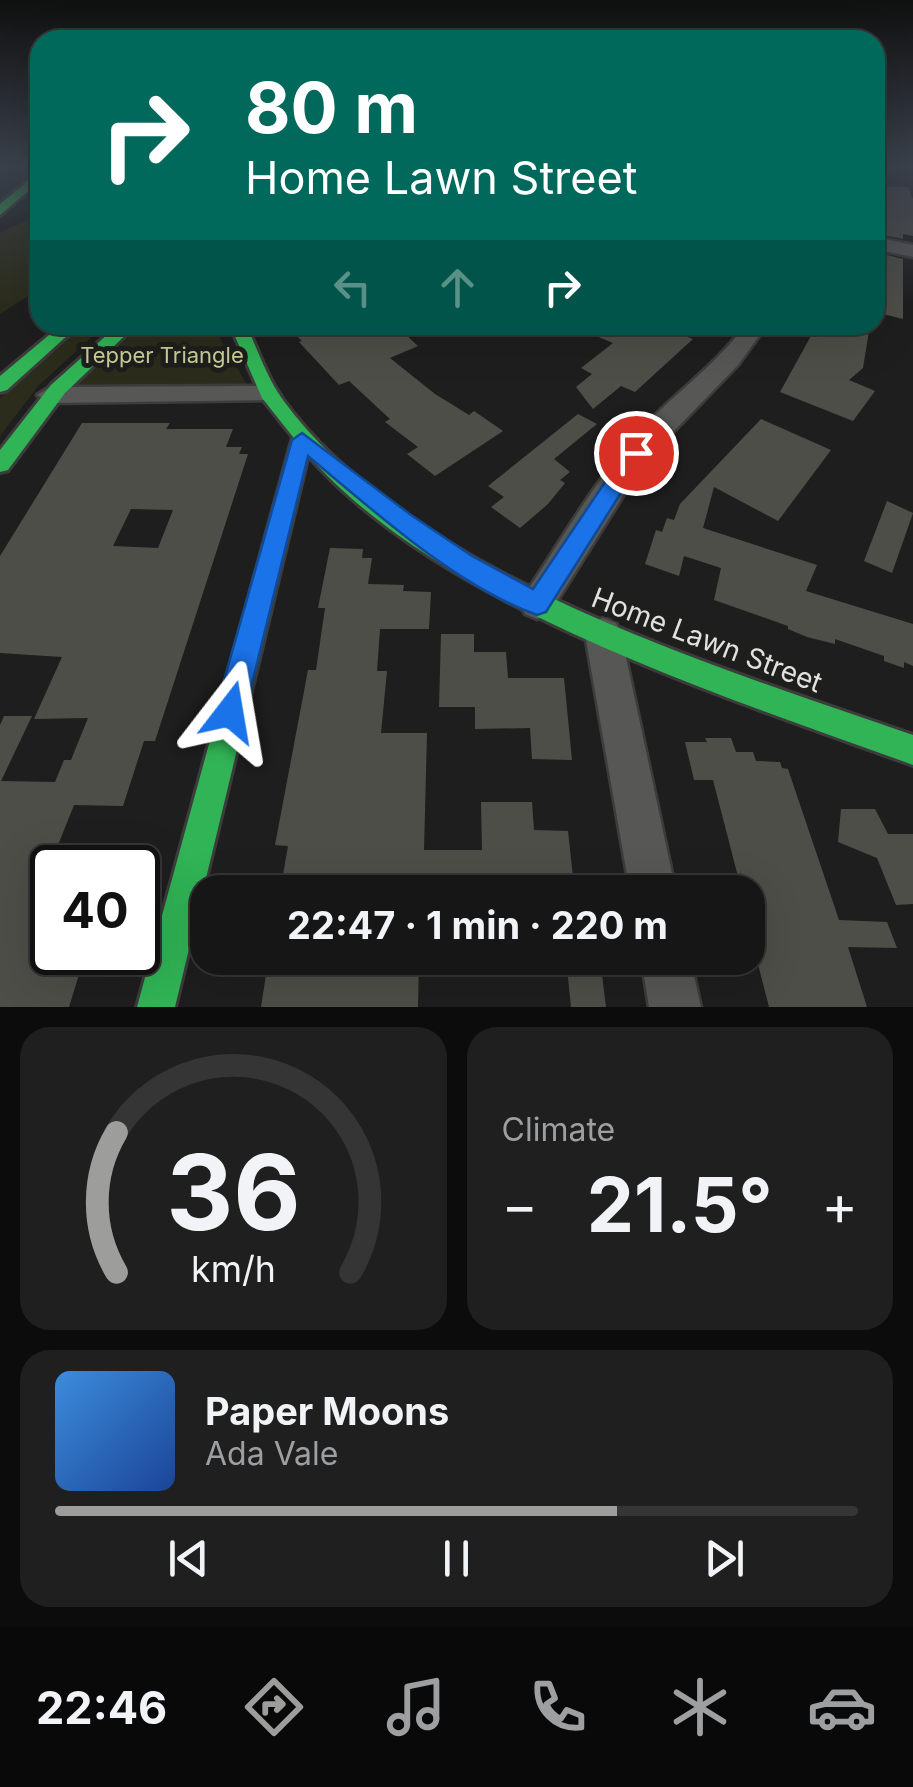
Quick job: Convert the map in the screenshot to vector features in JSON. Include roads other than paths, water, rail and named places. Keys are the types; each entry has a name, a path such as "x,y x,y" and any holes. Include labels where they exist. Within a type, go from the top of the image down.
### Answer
{"main road":[{"path":"0,226 30,213"},
{"path":"0,386 59,335"},
{"path":"0,464 50,395 114,335"},
{"name":"Home Lawn Street","path":"241,335 268,394 302,440 402,522 464,564 537,604 604,634 913,750"},
{"path":"156,1007 302,440"}],"street":[{"path":"885,245 913,251"},
{"path":"537,604 636,453 699,386 732,360 749,335"},
{"path":"50,395 268,394"},
{"path":"604,634 650,875"},
{"path":"669,975 675,1007"}],"park label":[{"name":"Tepper Triangle","path":"162,355"}]}
